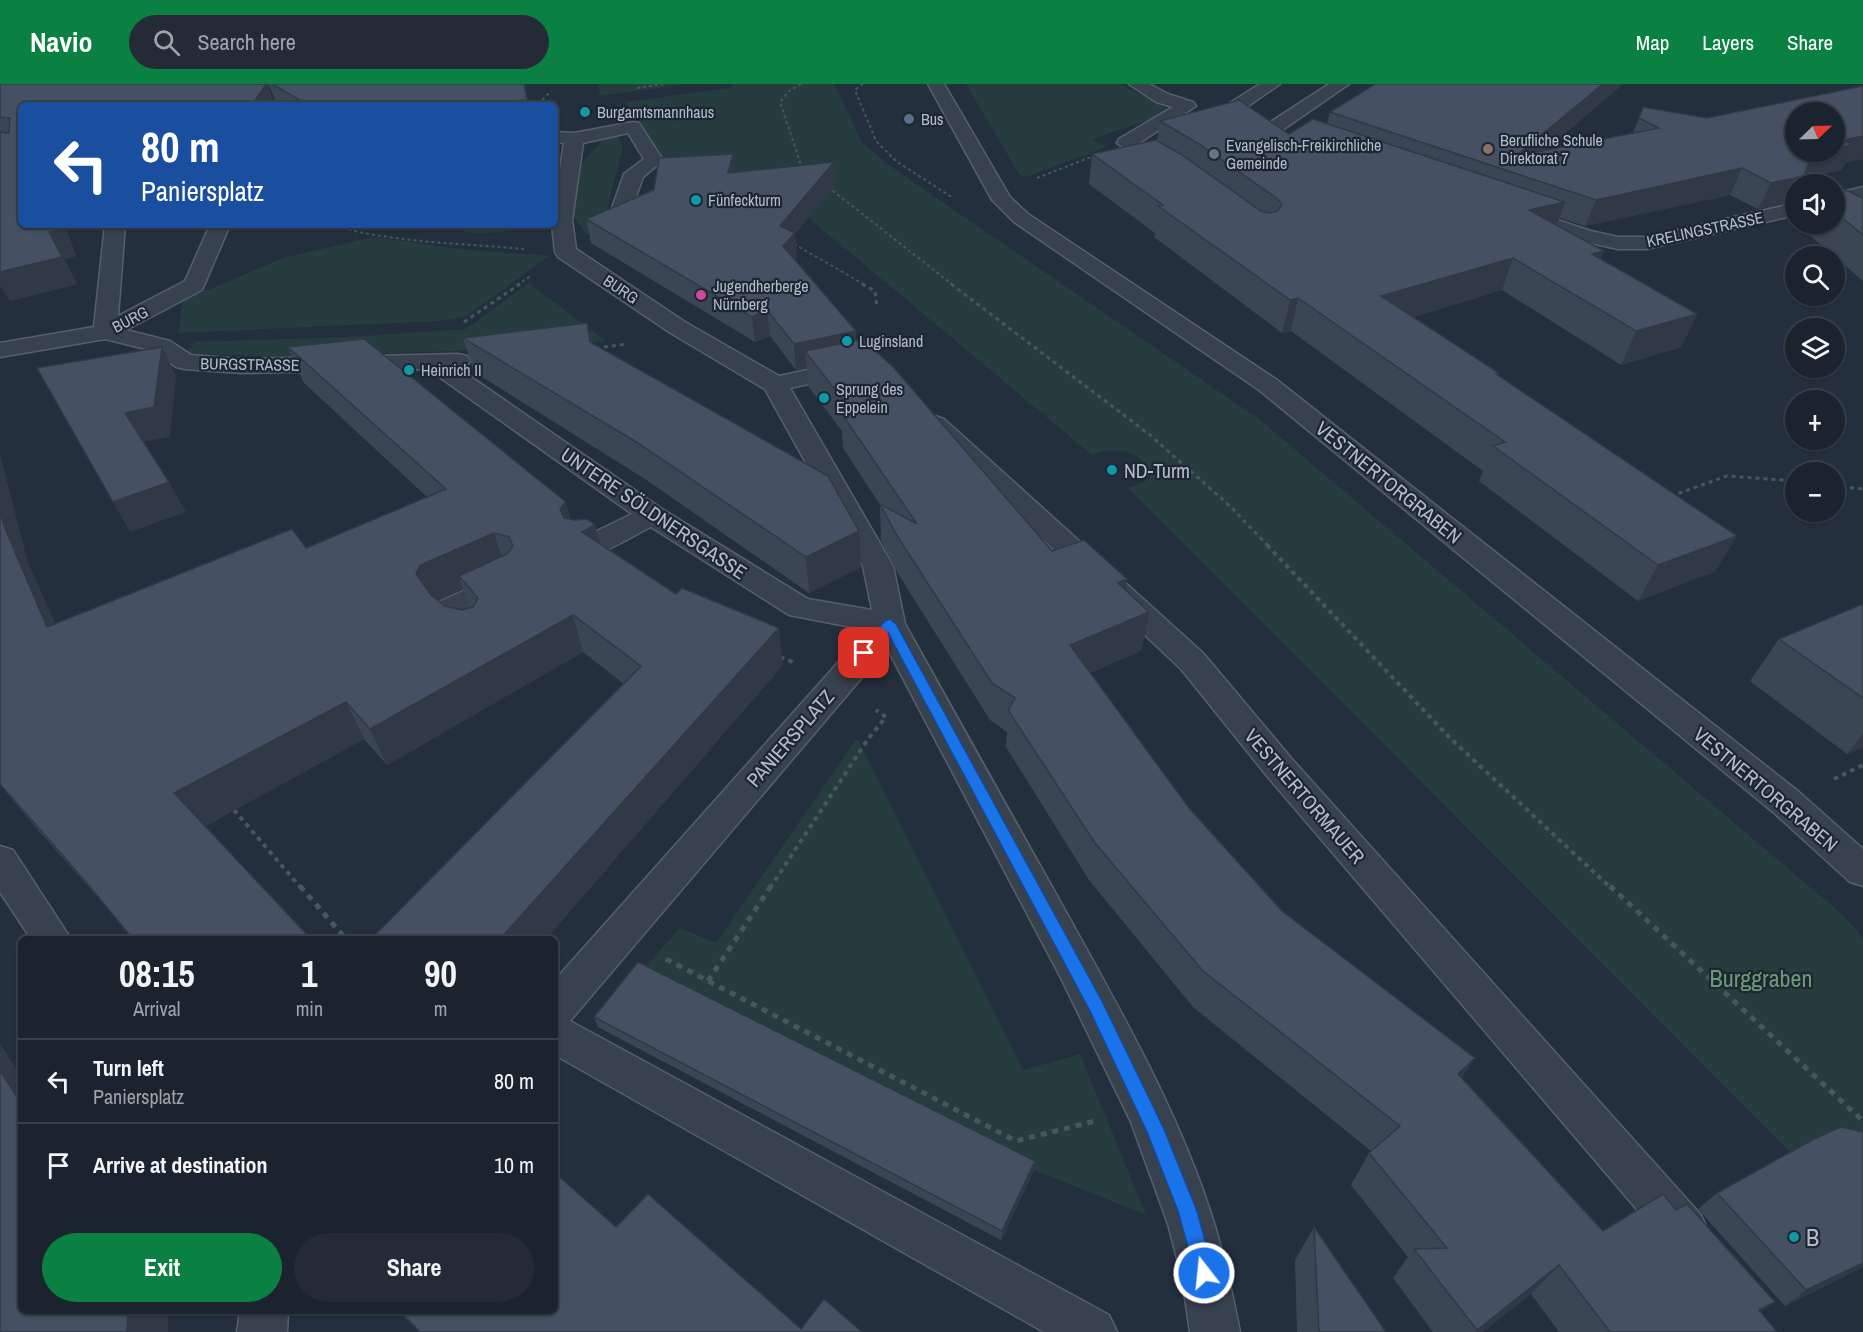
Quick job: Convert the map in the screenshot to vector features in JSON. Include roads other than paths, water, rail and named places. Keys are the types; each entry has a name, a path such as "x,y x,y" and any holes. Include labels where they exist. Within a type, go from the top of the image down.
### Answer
{"street":[{"name":"VESTNERTORGRABEN","path":"936,84 1002,201 1021,218 1268,386 1777,795 1863,871"},
{"path":"1137,84 1161,98 1187,106 1126,143 1186,179"},
{"path":"1272,84 1228,112 1294,137"},
{"path":"1272,129 1341,84"},
{"path":"565,138 633,127 654,160 634,174 622,208"},
{"name":"BURG","path":"565,138 562,220 566,252 677,327 775,384"},
{"path":"1845,197 1863,193"},
{"name":"KRELINGSTRASSE","path":"1503,208 1586,236 1618,243 1646,243 1785,211"},
{"path":"105,332 115,228"},
{"name":"BURG","path":"105,332 194,285 219,228"},
{"name":"BURGSTRASSE","path":"0,350 105,332 162,346 185,362 242,366 435,363 481,359"},
{"name":"UNTERE SÖLDNERSGASSE","path":"435,363 652,515 801,608 890,624"},
{"path":"874,368 775,384 878,566 890,624 1096,1006 1145,1108 1187,1211 1210,1293 1215,1332"},
{"name":"VESTNERTORMAUER","path":"913,403 1191,661 1279,766 1702,1251"},
{"path":"586,547 652,515"},
{"path":"473,636 447,610 507,582"},
{"name":"PANIERSPLATZ","path":"558,1006 890,624"},
{"path":"0,861 50,936"},
{"path":"558,1036 1092,1332"},
{"path":"262,1332 264,1314"}],"place":[{"name":"Burgamtsmannhaus","path":"585,112"},
{"name":"Bus","path":"909,119"},
{"name":"Berufliche Schule Direktorat 7","path":"1488,149"},
{"name":"Evangelisch-Freikirchliche Gemeinde","path":"1214,154"},
{"name":"Fünfeckturm","path":"696,200"},
{"name":"Jugendherberge Nürnberg","path":"701,295"},
{"name":"Luginsland","path":"847,341"},
{"name":"Heinrich II","path":"409,370"},
{"name":"Sprung des Eppelein","path":"824,398"},
{"name":"ND-Turm","path":"1112,470"},
{"name":"B","path":"1794,1237"}],"park label":[{"name":"Burggraben","path":"1761,978"}]}
